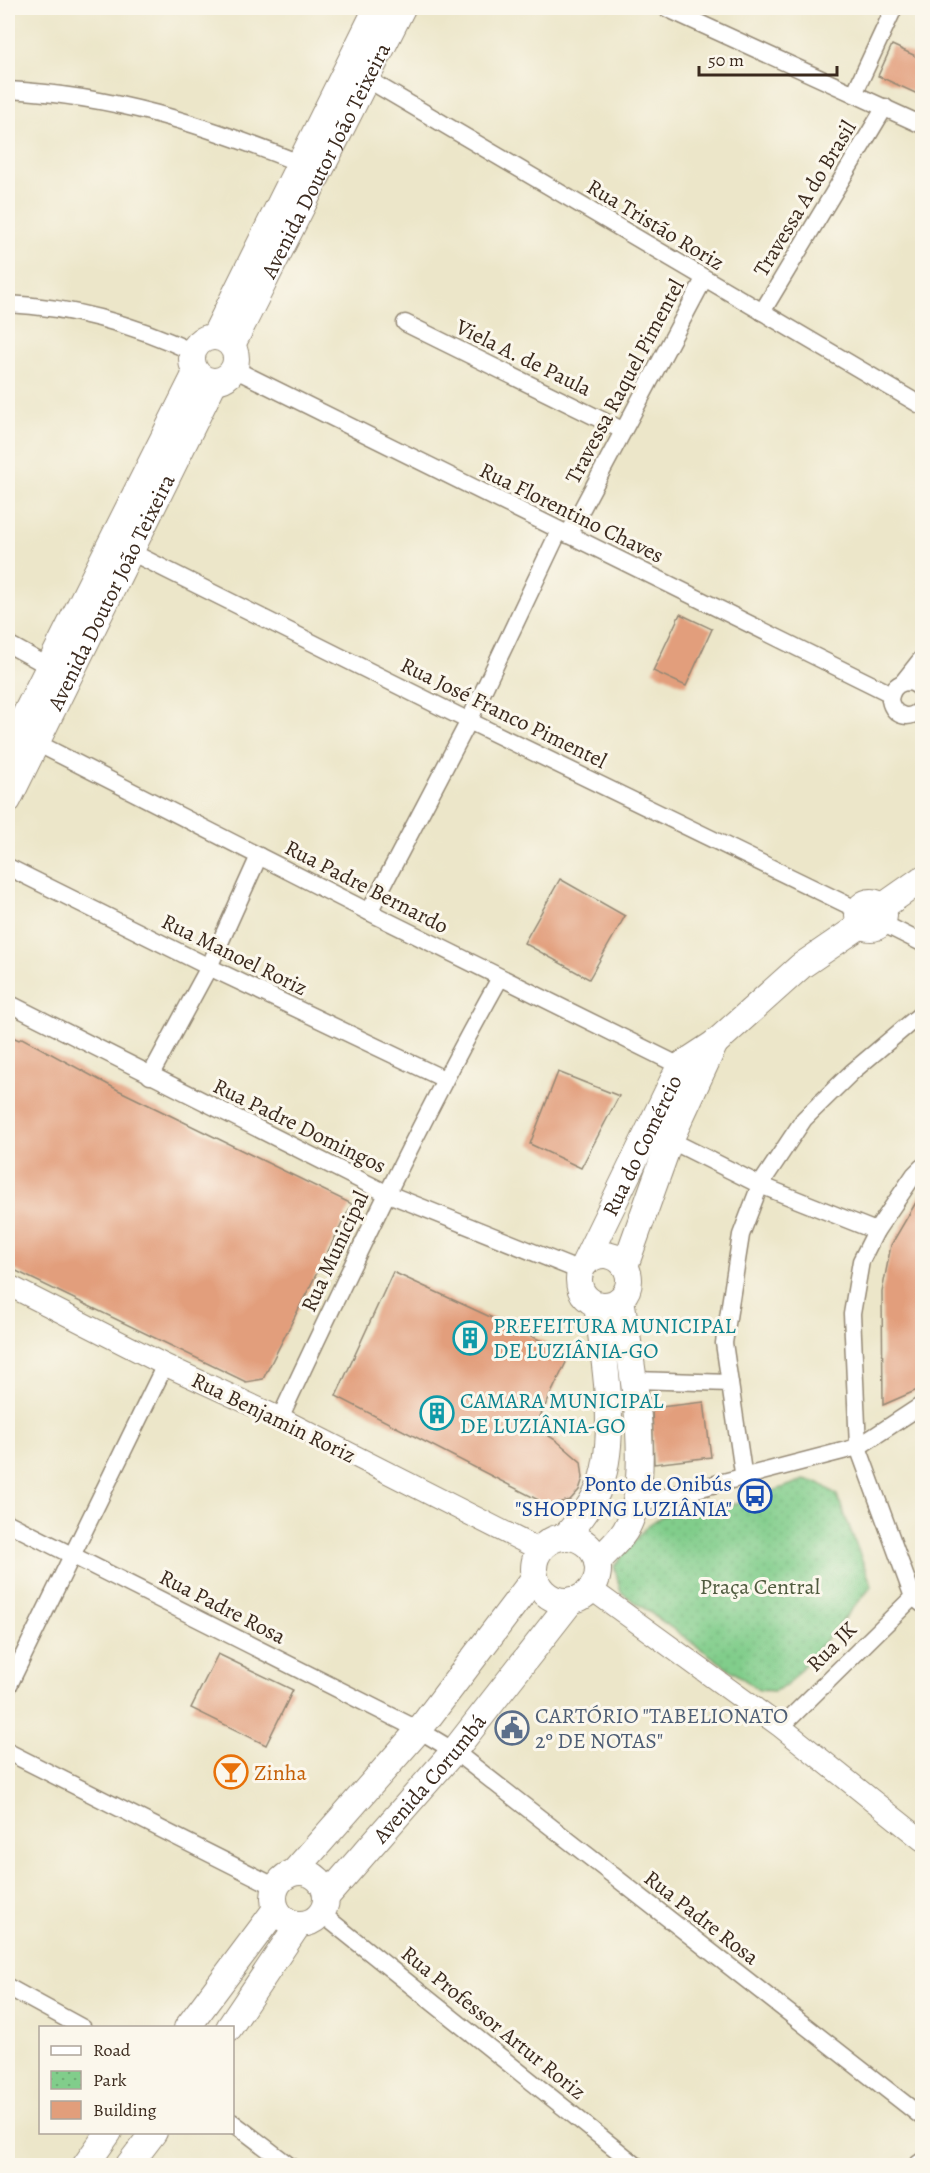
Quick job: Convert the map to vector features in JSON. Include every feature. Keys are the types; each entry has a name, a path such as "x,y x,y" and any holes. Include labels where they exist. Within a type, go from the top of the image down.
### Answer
{"main road":[{"name":"Avenida Doutor João Teixeira","path":"20,741 131,552 299,164 377,8"},
{"name":"Avenida Doutor João Teixeira","path":"8,800 20,741 48,666 367,79 402,8"},
{"name":"Rua do Comércio","path":"582,1267 680,1066 715,1043 801,966 922,879"},
{"name":"Rua do Comércio","path":"625,1266 670,1140 715,1043"},
{"path":"565,1537 597,1492 607,1464 609,1302 629,1280 625,1266 620,1260 605,1255 597,1256 582,1267 579,1287 589,1301 609,1302"},
{"name":"Avenida Corumbá","path":"298,1925 311,1923 454,1751 597,1576 597,1562 625,1531 635,1505 639,1470 634,1380 609,1302"},
{"path":"540,1550 551,1540 565,1537 579,1540 591,1549 597,1562"},
{"name":"Avenida Corumbá","path":"188,2026 282,1889 418,1730 535,1577 534,1563 540,1550"},
{"path":"535,1577 541,1590 552,1599 581,1594"},
{"path":"230,2026 298,1925 285,1920 282,1889 309,1873 322,1882 324,1905"},
{"path":"85,2166 108,2134"},
{"path":"128,2166 153,2134"}],"street":[{"path":"666,8 922,125"},
{"path":"854,94 894,8"},
{"name":"Rua Tristão Roriz","path":"367,79 922,406"},
{"path":"8,90 96,98 169,116 234,137 299,164"},
{"name":"Travessa A do Brasil","path":"762,312 885,107"},
{"name":"Travessa Raquel Pimentel","path":"369,912 563,533 704,279"},
{"name":"Rua Florentino Chaves","path":"8,304 52,306 151,332 214,360 891,694"},
{"name":"Viela A. de Paula","path":"405,323 622,430"},
{"name":"Rua José Franco Pimentel","path":"131,552 468,721 871,916 922,943"},
{"path":"8,644 48,666"},
{"path":"920,715 898,714 891,705 891,694 922,658"},
{"path":"903,682 913,683 922,691"},
{"name":"Rua Padre Bernardo","path":"20,741 259,856 680,1066"},
{"path":"150,1076 209,967 259,856"},
{"name":"Rua Manoel Roriz","path":"8,867 209,967 444,1078"},
{"name":"Rua Municipal","path":"280,1418 386,1193 444,1078 500,978"},
{"name":"Rua Padre Domingos","path":"8,1003 386,1193 582,1267"},
{"path":"744,1479 724,1343 741,1235 760,1185 804,1119 852,1072 922,1013"},
{"path":"670,1140 760,1185 876,1231"},
{"path":"917,1600 858,1447 852,1314 861,1262 876,1231 914,1175 922,1167"},
{"name":"Rua Benjamin Roriz","path":"8,1285 165,1365 280,1418 540,1550"},
{"path":"8,1687 74,1556 165,1365"},
{"path":"634,1380 730,1383"},
{"path":"635,1505 744,1479 858,1447 922,1405"},
{"name":"Rua Padre Rosa","path":"8,1523 418,1730 454,1751 922,2117"},
{"path":"581,1594 781,1728 922,1840"},
{"name":"Rua JK","path":"781,1728 917,1600"},
{"path":"8,1752 282,1889"},
{"name":"Rua Professor Artur Roriz","path":"324,1905 638,2166"},
{"path":"8,1987 79,2026"},
{"path":"234,2124 290,2166"},
{"path":"915,2166 922,2161"}],"green space":[{"name":"Praça Central","path":"804,1480 819,1483 837,1495 872,1586 786,1686 774,1691 759,1690 621,1592 614,1566 647,1526 662,1516 740,1503"}],"building":[{"path":"892,45 922,59 922,96 878,76"},
{"path":"680,614 712,629 686,686 653,671"},
{"path":"560,879 625,916 589,979 524,943"},
{"path":"8,1035 19,1040 22,1038 118,1090 352,1204 263,1379 246,1382 8,1267"},
{"path":"558,1072 619,1096 581,1168 530,1144"},
{"path":"922,1192 922,1388 883,1405 882,1292 891,1245"},
{"path":"393,1272 570,1354 535,1427 557,1441 581,1462 583,1478 579,1490 570,1500 548,1505 336,1396"},
{"path":"704,1402 711,1457 654,1464 652,1408"},
{"path":"218,1654 293,1690 266,1745 191,1708"}],"place":[{"name":"PREFEITURA MUNICIPAL DE LUZIÂNIA-GO","path":"470,1338"},
{"name":"CAMARA MUNICIPAL DE LUZIÂNIA-GO","path":"437,1413"},
{"name":"Ponto de Onibús \"SHOPPING LUZIÂNIA\"","path":"755,1496"},
{"name":"CARTÓRIO \"TABELIONATO 2º DE NOTAS\"","path":"512,1728"},
{"name":"Zinha","path":"231,1772"}]}
